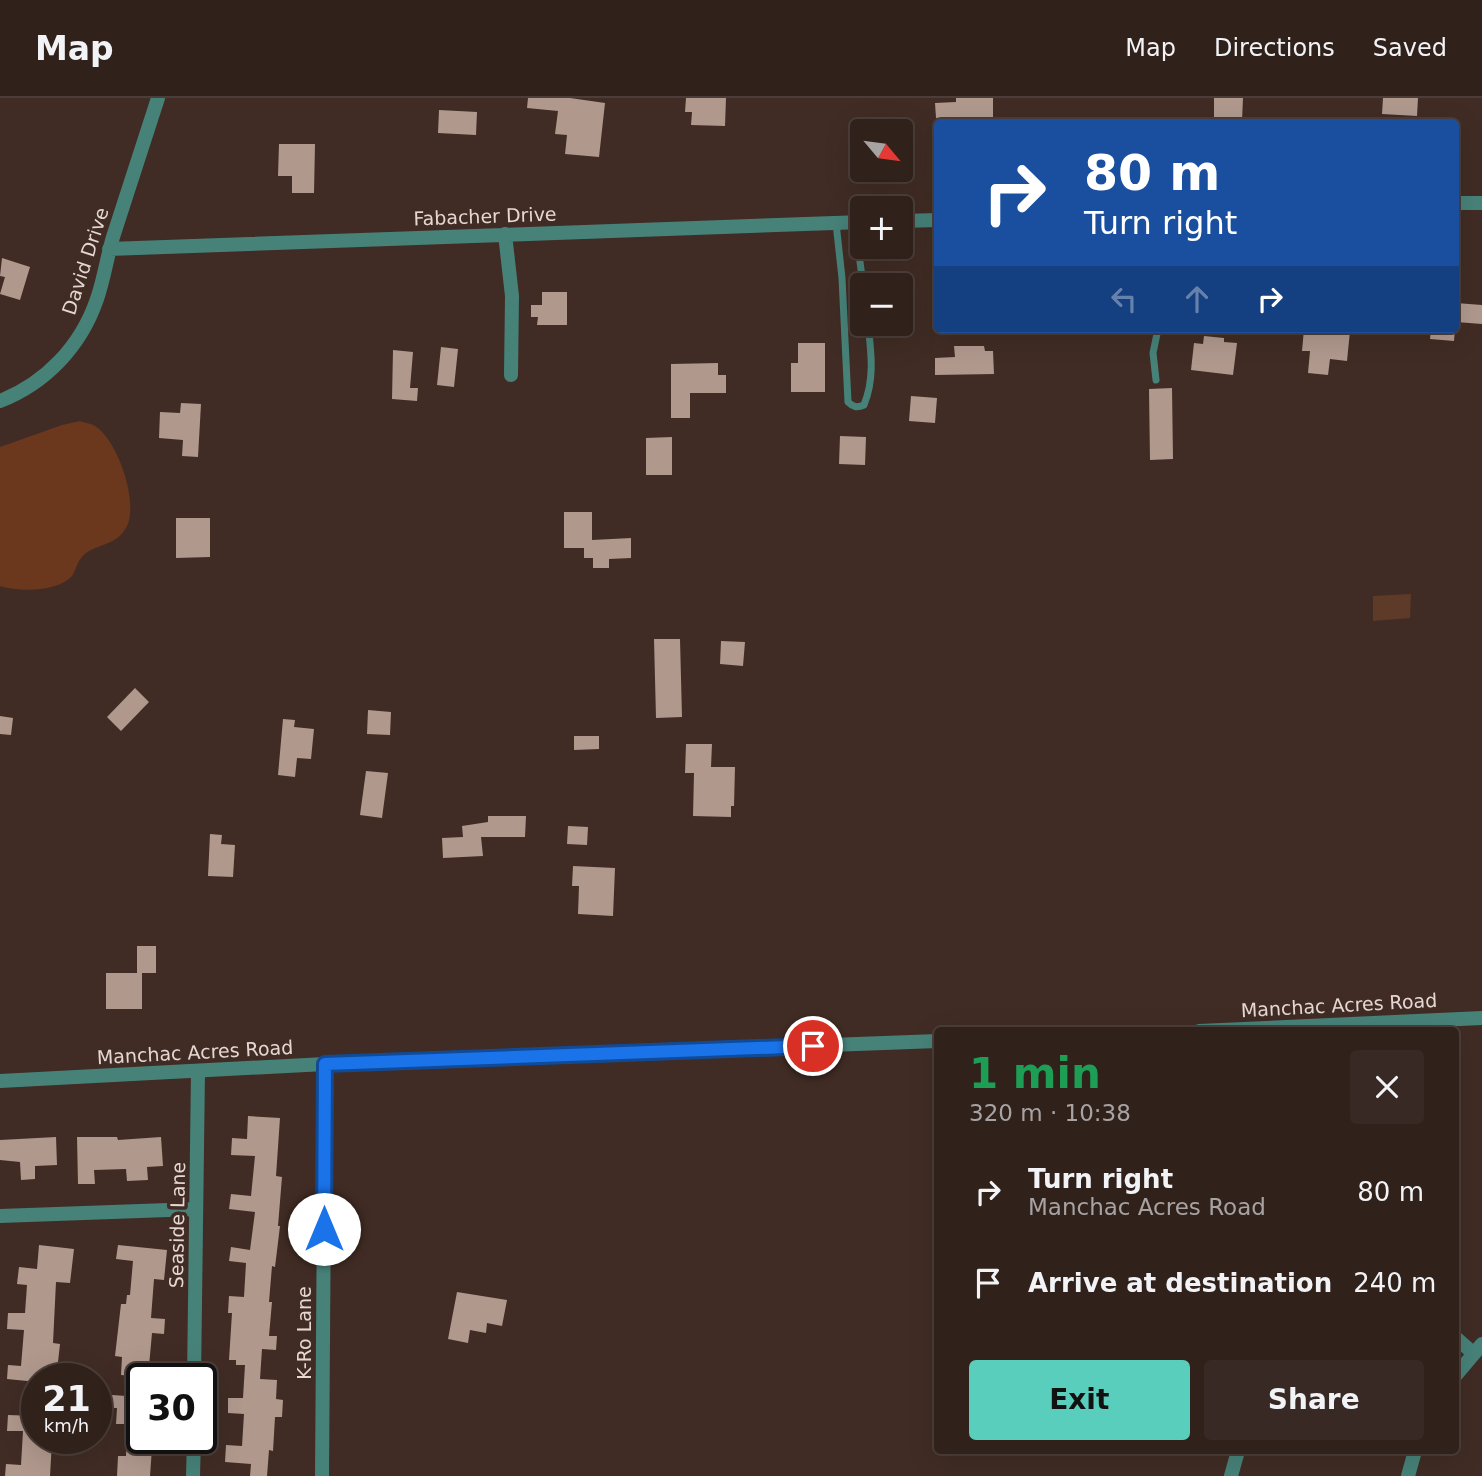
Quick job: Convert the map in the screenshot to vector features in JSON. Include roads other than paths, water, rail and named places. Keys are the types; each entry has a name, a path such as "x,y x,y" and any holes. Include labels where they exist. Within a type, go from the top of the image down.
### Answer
{"street":[{"name":"David Drive","path":"0,401 39,380 72,348 92,312 109,249 158,98"},
{"path":"1459,203 1482,202"},
{"path":"913,221 934,220"},
{"name":"Fabacher Drive","path":"109,249 850,222"},
{"path":"505,234 512,296 512,375"},
{"name":"Manchac Acres Road","path":"1356,1027 1435,1025 1482,1018"},
{"name":"Manchac Acres Road","path":"0,1081 325,1064 934,1041"},
{"name":"K-Ro Lane","path":"322,1476 325,1064"},
{"name":"Seaside Lane","path":"194,1363 198,1071"},
{"path":"0,1216 196,1209"},
{"path":"1459,1339 1477,1348 1459,1371"},
{"path":"193,1476 194,1454"},
{"path":"1231,1476 1237,1454"},
{"path":"1408,1476 1414,1454"}],"lane":[{"path":"836,223 842,278 848,402 852,406 864,405 871,388 869,336"},
{"path":"1156,380 1153,353 1157,333"}]}
